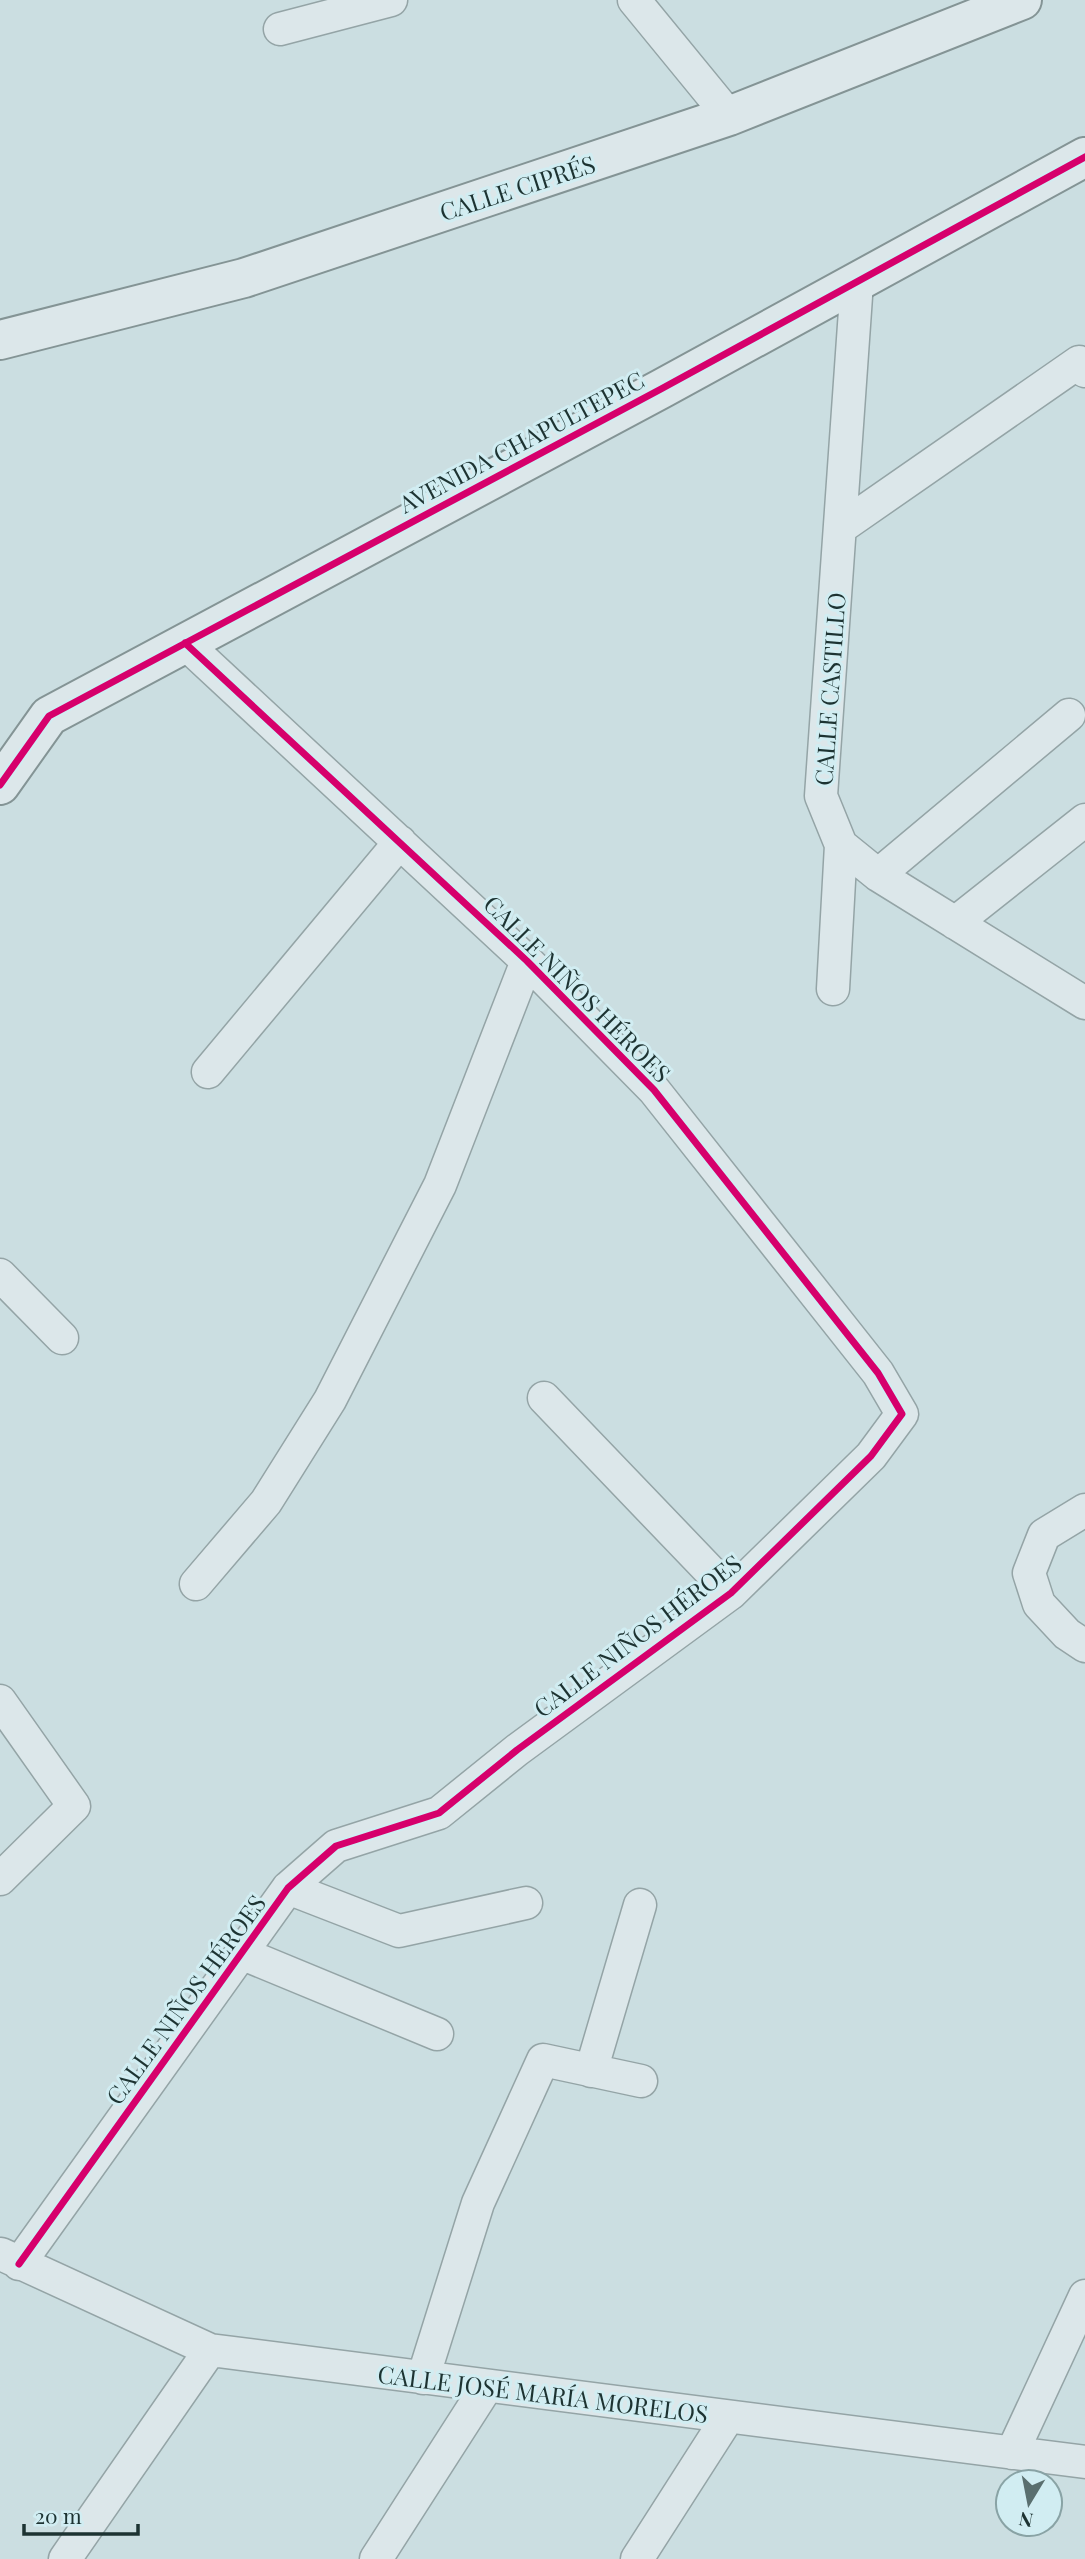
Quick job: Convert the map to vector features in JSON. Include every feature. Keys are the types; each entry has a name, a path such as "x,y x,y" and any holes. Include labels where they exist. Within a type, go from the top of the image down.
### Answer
{"street":[{"path":"280,29 391,0"},
{"path":"634,0 729,116"},
{"name":"CALLE CIPRÉS","path":"0,340 244,278 729,116 1022,0"},
{"name":"AVENIDA CHAPULTEPEC","path":"0,785 49,716 1085,157"},
{"name":"CALLE CASTILLO","path":"857,282 821,796 842,845 878,875 1085,1003"},
{"path":"840,528 1079,362 1085,371"},
{"name":"CALLE NIÑOS HÉROES","path":"9,2259 288,1888 336,1846 439,1814 517,1750 731,1593 871,1456 902,1414 878,1373 654,1090 527,961 185,643"},
{"path":"878,875 1069,715"},
{"path":"955,923 1085,820"},
{"path":"208,1072 400,842"},
{"path":"833,989 842,845"},
{"path":"196,1584 266,1502 330,1400 439,1185 527,961"},
{"path":"0,1275 62,1338"},
{"path":"544,1398 731,1593"},
{"path":"1085,1510 1044,1535 1029,1573 1039,1604 1067,1634 1085,1646"},
{"path":"0,1701 74,1806 0,1879"},
{"path":"288,1888 398,1931 526,1903"},
{"path":"592,2071 640,1905"},
{"path":"241,1953 437,2034"},
{"path":"423,2378 478,2203 542,2060 641,2081"},
{"name":"CALLE JOSÉ MARÍA MORELOS","path":"9,2259 211,2350 1085,2462"},
{"path":"1012,2453 1085,2296"},
{"path":"65,2559 211,2350"},
{"path":"376,2559 487,2386"},
{"path":"636,2559 728,2417"}],"cycle path":[{"path":"0,785 49,716 661,389 1085,157"},
{"path":"19,2264 288,1888 336,1846 439,1813 517,1750 731,1593 871,1456 902,1414 878,1373 654,1090 527,961 185,643"}]}
